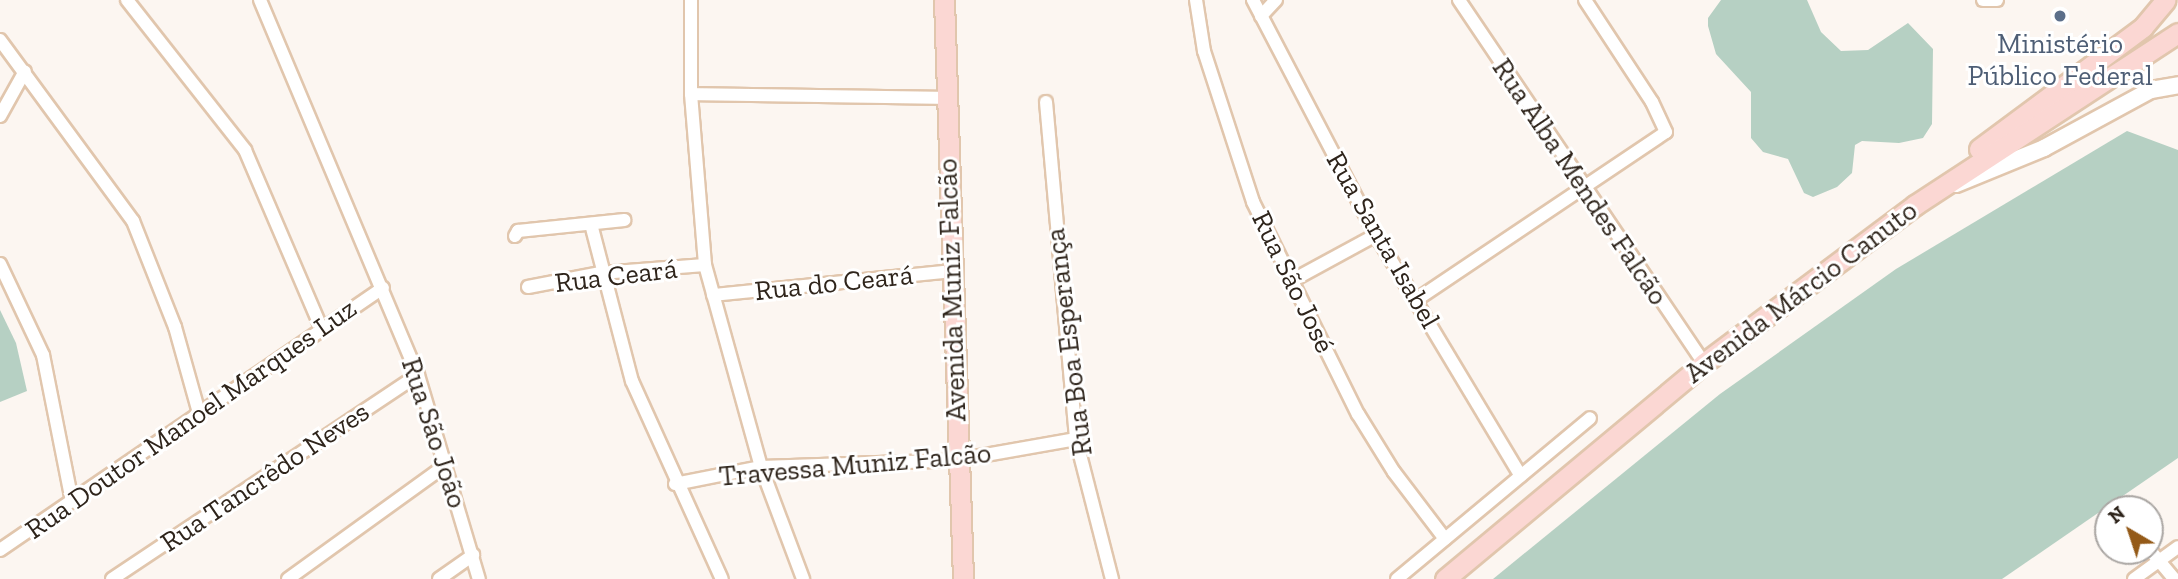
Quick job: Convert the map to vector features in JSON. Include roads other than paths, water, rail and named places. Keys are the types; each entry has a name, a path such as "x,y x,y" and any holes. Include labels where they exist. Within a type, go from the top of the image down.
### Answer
{"main road":[{"name":"Avenida Muniz Falcão","path":"944,0 955,271 957,460 963,579"},
{"path":"1914,205 1964,160 2143,27 2166,0"},
{"name":"Avenida Márcio Canuto","path":"1445,579 1704,363 1914,205 2178,33"},
{"path":"1937,190 2044,148 2151,90 2178,85"}],"street":[{"path":"127,0 246,150 321,327"},
{"name":"Rua São João","path":"260,0 418,375 479,579"},
{"path":"691,0 691,93 705,265 761,467 803,579"},
{"name":"Rua São José","path":"1196,0 1204,51 1237,158 1293,280 1371,437 1445,539"},
{"name":"Rua Santa Isabel","path":"1253,0 1376,235 1521,476"},
{"path":"1261,16 1276,0"},
{"name":"Rua Alba Mendes Falcão","path":"1459,0 1584,189 1704,363"},
{"path":"1416,300 1664,135 1667,127 1662,118 1585,0"},
{"path":"0,40 133,221 175,327 199,412"},
{"path":"0,116 25,71"},
{"path":"691,93 767,100 946,98"},
{"name":"Rua Boa Esperança","path":"1046,102 1076,439 1112,579"},
{"path":"515,236 518,231 624,220"},
{"path":"591,224 601,273 632,382 676,484 722,579"},
{"path":"1293,280 1376,235"},
{"path":"0,264 43,355 72,501"},
{"name":"Rua Ceará","path":"527,286 601,273 705,265"},
{"name":"Rua do Ceará","path":"713,295 955,271"},
{"name":"Rua Doutor Manoel Marques Luz","path":"0,550 321,327 383,288"},
{"name":"Rua Tancrêdo Neves","path":"112,579 418,375"},
{"path":"1397,579 1590,418"},
{"name":"Travessa Muniz Falcão","path":"676,484 761,467 957,460 1076,439"},
{"path":"288,579 446,465"},
{"path":"439,579 473,555"},
{"path":"2134,579 2153,565"}],"place":[{"name":"Ministério Público Federal","path":"2060,16"}]}
